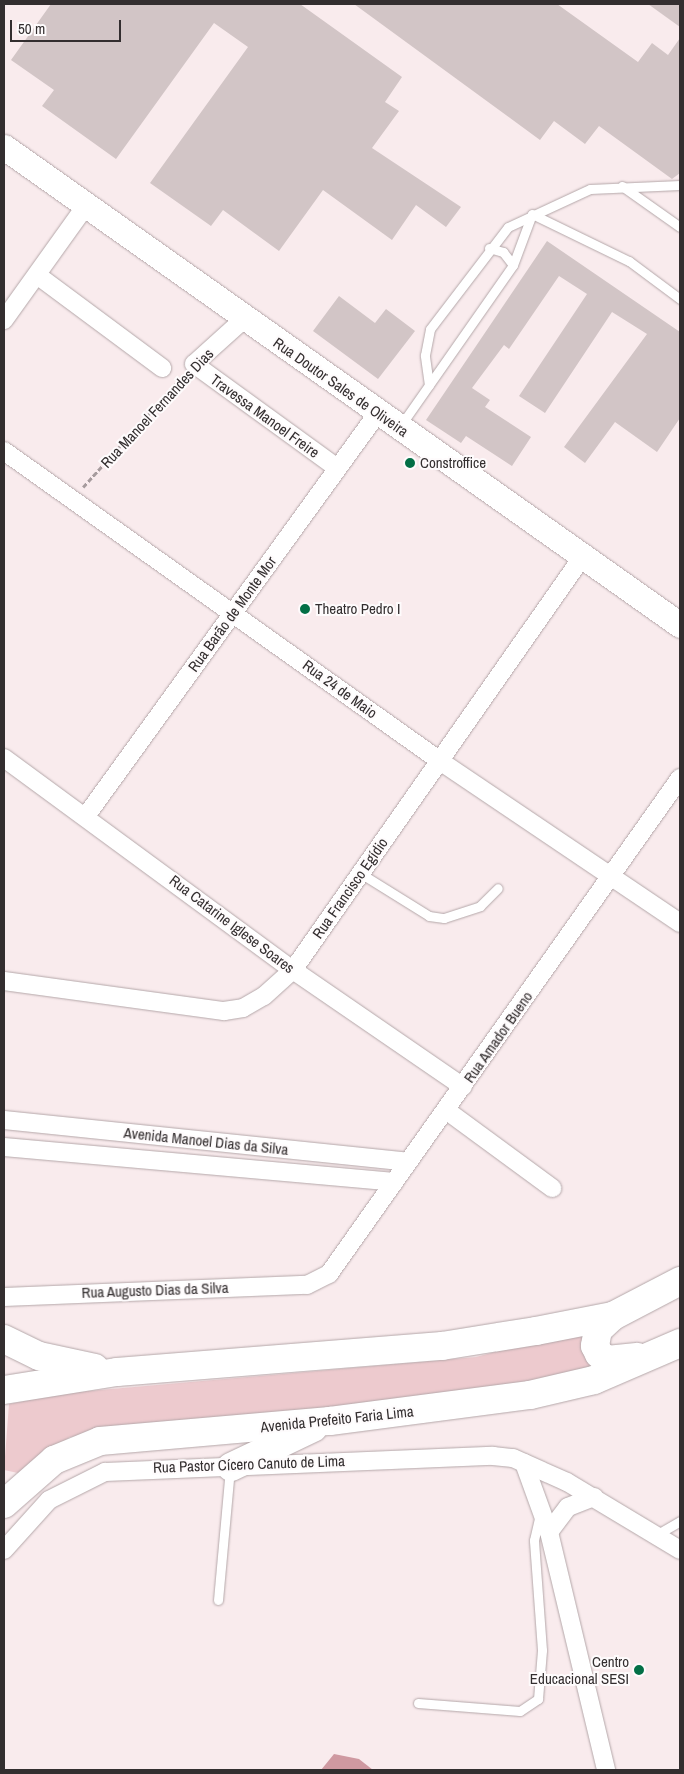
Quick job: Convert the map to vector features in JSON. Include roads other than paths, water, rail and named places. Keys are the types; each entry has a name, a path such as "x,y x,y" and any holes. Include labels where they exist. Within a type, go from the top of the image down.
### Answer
{"main road":[{"name":"Rua Doutor Sales de Oliveira","path":"4,147 680,626"},
{"path":"650,1356 607,1360 599,1354 595,1346 598,1330 613,1316 680,1281"},
{"path":"4,1390 116,1372 442,1346 613,1316"},
{"path":"4,1339 39,1356 116,1372"},
{"name":"Avenida Prefeito Faria Lima","path":"4,1504 54,1460 100,1441 330,1421 530,1395 594,1380 680,1343"},
{"path":"230,1467 330,1421"}],"street":[{"path":"4,320 87,204"},
{"path":"37,275 162,368"},
{"name":"Rua Manoel Fernandes Dias","path":"194,364 244,318"},
{"name":"Travessa Manoel Freire","path":"194,364 336,467"},
{"name":"Rua Barão de Monte Mor","path":"86,816 336,467 378,412"},
{"name":"Rua 24 de Maio","path":"4,451 440,761 610,878 680,923"},
{"name":"Rua Francisco Egídio","path":"4,981 224,1011 244,1008 264,996 293,970 583,556"},
{"name":"Rua Catarine Iglese Soares","path":"4,758 86,816 293,970 463,1087"},
{"name":"Rua Amador Bueno","path":"307,1285 329,1274 339,1263 408,1162 463,1087 680,778"},
{"path":"446,1110 552,1188"},
{"name":"Avenida Manoel Dias da Silva","path":"4,1120 408,1162"},
{"name":"Avenida Manoel Dias da Silva","path":"4,1147 375,1182 394,1182"},
{"path":"375,1182 376,1159"},
{"name":"Rua Augusto Dias da Silva","path":"4,1297 307,1285"},
{"name":"Rua Pastor Cícero Canuto de Lima","path":"4,1550 33,1513 49,1500 105,1472 493,1456 524,1463 567,1482 680,1550"},
{"path":"524,1463 549,1532 606,1770"},
{"path":"540,1505 567,1482"},
{"path":"549,1532 568,1507 594,1497"}],"lane":[{"path":"429,385 425,355 430,329 489,248 508,227 532,214 590,189 622,186 680,185"},
{"path":"622,186 680,227"},
{"path":"399,428 513,265 532,214"},
{"path":"532,214 629,261 680,299"},
{"path":"489,248 504,252 513,265"},
{"path":"360,873 429,916 444,918 480,906 498,888"},
{"path":"218,1600 230,1467"},
{"path":"418,1703 520,1710 538,1699 542,1650 534,1540 540,1505"},
{"path":"656,1535 680,1521"}],"place":[{"name":"Constroffice","path":"410,463"},
{"name":"Theatro Pedro I","path":"305,609"},
{"name":"Centro Educacional SESI","path":"639,1670"}]}
